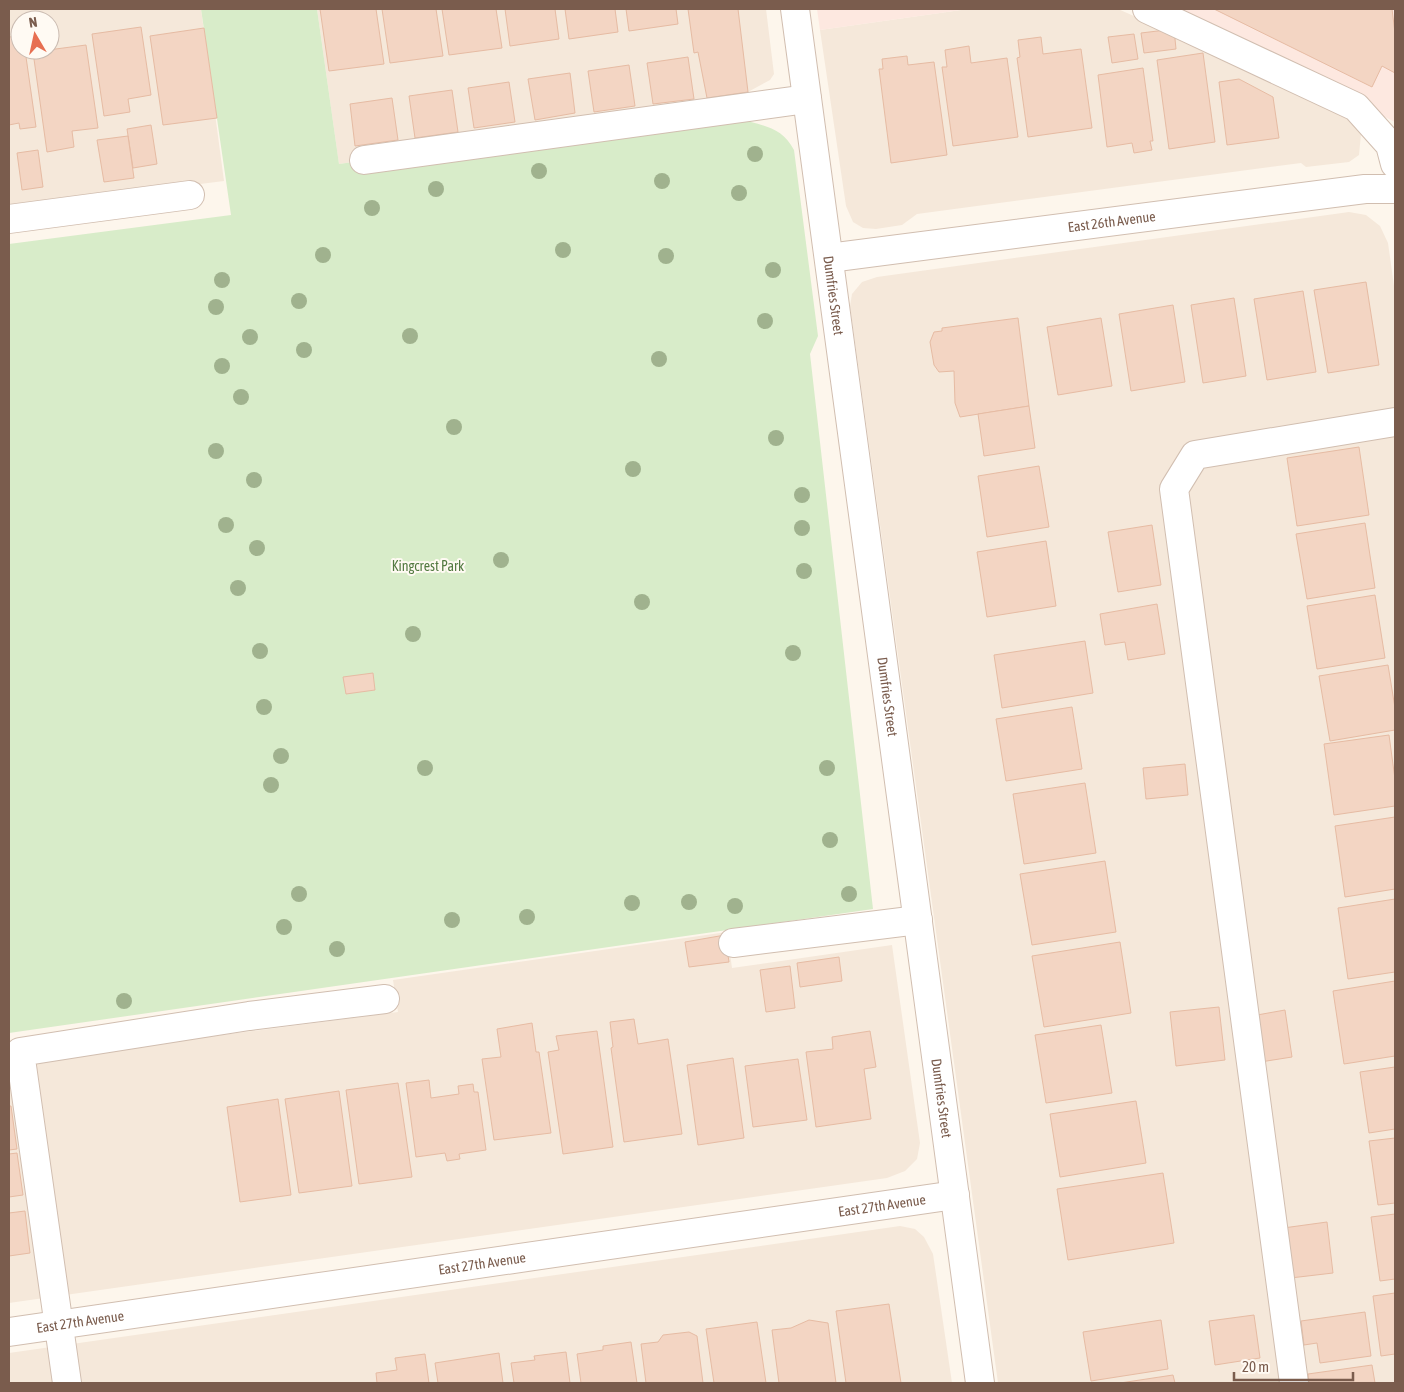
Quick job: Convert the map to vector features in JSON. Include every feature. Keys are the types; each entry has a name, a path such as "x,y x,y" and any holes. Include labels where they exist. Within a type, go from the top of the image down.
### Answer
{"street":[{"name":"Dumfries Street","path":"795,9 980,1383"},
{"path":"1146,9 1356,107 1390,145 1395,164"},
{"path":"364,160 807,99"},
{"name":"East 26th Avenue","path":"829,258 1365,189 1395,189"},
{"path":"9,219 190,195"},
{"path":"1294,1383 1174,489 1195,455 1395,422"},
{"path":"733,943 918,920"},
{"path":"67,1383 20,1052 249,1016 385,999"},
{"name":"East 27th Avenue","path":"9,1332 955,1195"}],"shaded area":[{"path":"9,9 201,9 224,181 9,208"},
{"path":"317,9 766,9 774,74 770,80 746,93 749,107 339,164"},
{"path":"817,9 968,9 820,30"},
{"path":"968,9 1118,9 1337,106 1357,125 1361,134 1359,155 1349,162 1306,167 1301,163 917,214 902,225 876,229 863,228 853,222 846,206 820,30"},
{"path":"1166,9 1395,9 1395,122"},
{"path":"1349,212 1366,215 1380,226 1388,243 1395,293 1395,1383 998,1383 850,306 852,294 862,282 877,277"},
{"path":"727,932 732,968 892,945 920,1143 917,1159 905,1171 887,1178 9,1303 9,1063 398,1012 393,980"},
{"path":"900,1226 915,1229 924,1237 933,1254 952,1383 9,1383 9,1353"}],"green space":[{"name":"Kingcrest Park","path":"201,9 317,9 339,164 749,107 751,122 776,131 786,138 794,150 818,336 810,354 873,909 9,1033 9,244 231,215"}],"building":[{"path":"320,9 376,9 384,64 329,71"},
{"path":"382,9 436,9 443,56 390,63"},
{"path":"442,9 496,9 502,48 449,55"},
{"path":"505,9 555,9 559,39 510,46"},
{"path":"565,9 615,9 618,32 569,39"},
{"path":"626,9 676,9 678,24 629,31"},
{"path":"688,9 738,9 748,92 707,98 698,52 694,53"},
{"path":"1214,9 1392,9 1395,33 1395,73 1382,66 1372,87"},
{"path":"141,27 151,95 128,99 130,112 104,116 92,34"},
{"path":"204,28 217,118 163,125 150,36"},
{"path":"1174,29 1176,49 1144,53 1141,33"},
{"path":"1134,34 1138,59 1112,63 1108,37"},
{"path":"9,37 10,60 26,60 36,127 20,129 19,123 9,125"},
{"path":"1041,37 1043,54 1081,49 1092,128 1028,137 1017,58 1020,57 1018,40"},
{"path":"86,45 98,128 72,131 74,147 47,152 34,60 60,60 60,48"},
{"path":"969,46 971,63 1007,58 1018,137 953,146 942,67 947,67 945,50"},
{"path":"1203,53 1215,142 1169,149 1157,60"},
{"path":"907,56 908,65 934,62 947,155 891,163 879,69 883,69 882,59"},
{"path":"688,57 694,99 653,104 647,63"},
{"path":"629,65 635,106 594,112 588,71"},
{"path":"1143,68 1153,141 1150,141 1152,150 1134,153 1132,143 1107,147 1098,75"},
{"path":"570,73 575,113 535,120 528,79"},
{"path":"1239,79 1273,97 1279,138 1227,145 1219,82"},
{"path":"509,82 515,122 474,128 468,88"},
{"path":"452,90 458,132 415,138 409,96"},
{"path":"392,98 398,140 355,146 350,104"},
{"path":"151,125 157,164 133,168 127,129"},
{"path":"128,136 134,178 104,182 97,140"},
{"path":"38,150 43,187 22,190 17,153"},
{"path":"1366,282 1379,365 1328,373 1314,290"},
{"path":"1303,291 1316,372 1267,380 1254,299"},
{"path":"1234,298 1246,376 1203,383 1191,305"},
{"path":"1173,305 1185,382 1131,391 1119,314"},
{"path":"1018,318 1029,406 960,417 955,403 954,371 939,372 934,365 930,342 934,332 942,331 942,328"},
{"path":"1101,318 1112,386 1058,395 1047,327"},
{"path":"1029,406 1035,448 984,456 978,414"},
{"path":"1359,447 1369,515 1297,526 1287,458"},
{"path":"1039,466 1049,527 987,537 978,476"},
{"path":"1365,523 1375,588 1307,599 1296,534"},
{"path":"1152,525 1161,585 1118,592 1108,532"},
{"path":"1046,541 1056,606 987,617 977,552"},
{"path":"1375,595 1385,658 1317,669 1307,606"},
{"path":"1157,604 1165,654 1128,660 1125,642 1105,645 1100,614"},
{"path":"1085,641 1093,693 1002,708 994,655"},
{"path":"1388,665 1395,708 1395,730 1330,741 1319,676"},
{"path":"373,673 375,690 346,694 343,677"},
{"path":"1072,707 1082,769 1006,781 996,719"},
{"path":"1389,735 1395,779 1395,806 1334,815 1324,744"},
{"path":"1185,764 1188,795 1146,799 1143,768"},
{"path":"1085,783 1096,853 1024,864 1013,794"},
{"path":"1395,817 1395,889 1345,897 1335,826"},
{"path":"1105,861 1116,932 1032,945 1020,874"},
{"path":"1395,899 1395,972 1348,979 1338,908"},
{"path":"725,935 729,962 689,967 685,942"},
{"path":"1120,942 1131,1013 1044,1027 1032,956"},
{"path":"839,957 842,981 800,987 797,963"},
{"path":"790,966 795,1008 766,1012 760,970"},
{"path":"1395,981 1395,1056 1344,1064 1333,991"},
{"path":"1219,1007 1225,1060 1176,1066 1170,1012"},
{"path":"1285,1010 1292,1057 1254,1063 1246,1017"},
{"path":"634,1019 638,1044 668,1039 682,1134 624,1142 611,1048 613,1047 610,1022"},
{"path":"532,1023 536,1052 539,1052 551,1133 494,1140 482,1059 501,1057 497,1029"},
{"path":"1101,1025 1112,1093 1046,1103 1035,1035"},
{"path":"597,1031 613,1147 563,1154 548,1052 559,1050 556,1036"},
{"path":"870,1031 876,1067 864,1069 871,1119 816,1127 806,1052 833,1049 832,1037"},
{"path":"733,1058 744,1138 698,1145 687,1065"},
{"path":"798,1059 807,1120 753,1127 745,1066"},
{"path":"1395,1067 1395,1129 1369,1133 1360,1072"},
{"path":"429,1080 431,1098 459,1094 458,1086 473,1084 474,1092 478,1092 486,1150 459,1154 460,1159 447,1161 445,1153 416,1157 406,1083"},
{"path":"398,1083 412,1177 359,1184 346,1090"},
{"path":"339,1091 352,1186 299,1193 285,1099"},
{"path":"278,1099 291,1195 240,1202 227,1107"},
{"path":"1136,1101 1146,1163 1060,1177 1050,1114"},
{"path":"9,1106 11,1106 17,1149 9,1150"},
{"path":"1395,1138 1395,1203 1378,1205 1369,1141"},
{"path":"17,1153 23,1195 9,1197 9,1154"},
{"path":"1163,1173 1174,1243 1068,1260 1057,1189"},
{"path":"25,1211 30,1253 9,1256 9,1213"},
{"path":"1395,1214 1395,1279 1380,1281 1371,1217"},
{"path":"1327,1222 1333,1273 1282,1279 1276,1229"},
{"path":"1395,1293 1395,1354 1381,1356 1373,1296"},
{"path":"889,1304 901,1383 846,1383 836,1311"},
{"path":"1365,1312 1371,1356 1320,1363 1317,1343 1304,1345 1301,1321"},
{"path":"1254,1315 1260,1358 1215,1365 1209,1321"},
{"path":"809,1320 828,1323 836,1383 779,1383 772,1330 791,1328"},
{"path":"1161,1320 1168,1369 1091,1381 1083,1332"},
{"path":"757,1322 766,1383 714,1383 706,1329"},
{"path":"689,1332 697,1336 703,1383 646,1383 641,1344 658,1342 663,1335"},
{"path":"631,1342 637,1383 581,1383 577,1354 603,1350 603,1346"},
{"path":"566,1352 570,1383 514,1383 511,1363 535,1360 534,1356"},
{"path":"499,1353 503,1383 438,1383 435,1363"},
{"path":"425,1354 429,1383 377,1383 376,1373 397,1370 395,1358"},
{"path":"1372,1365 1375,1383 1309,1383 1308,1374"},
{"path":"1173,1375 1175,1383 1120,1383"}]}
